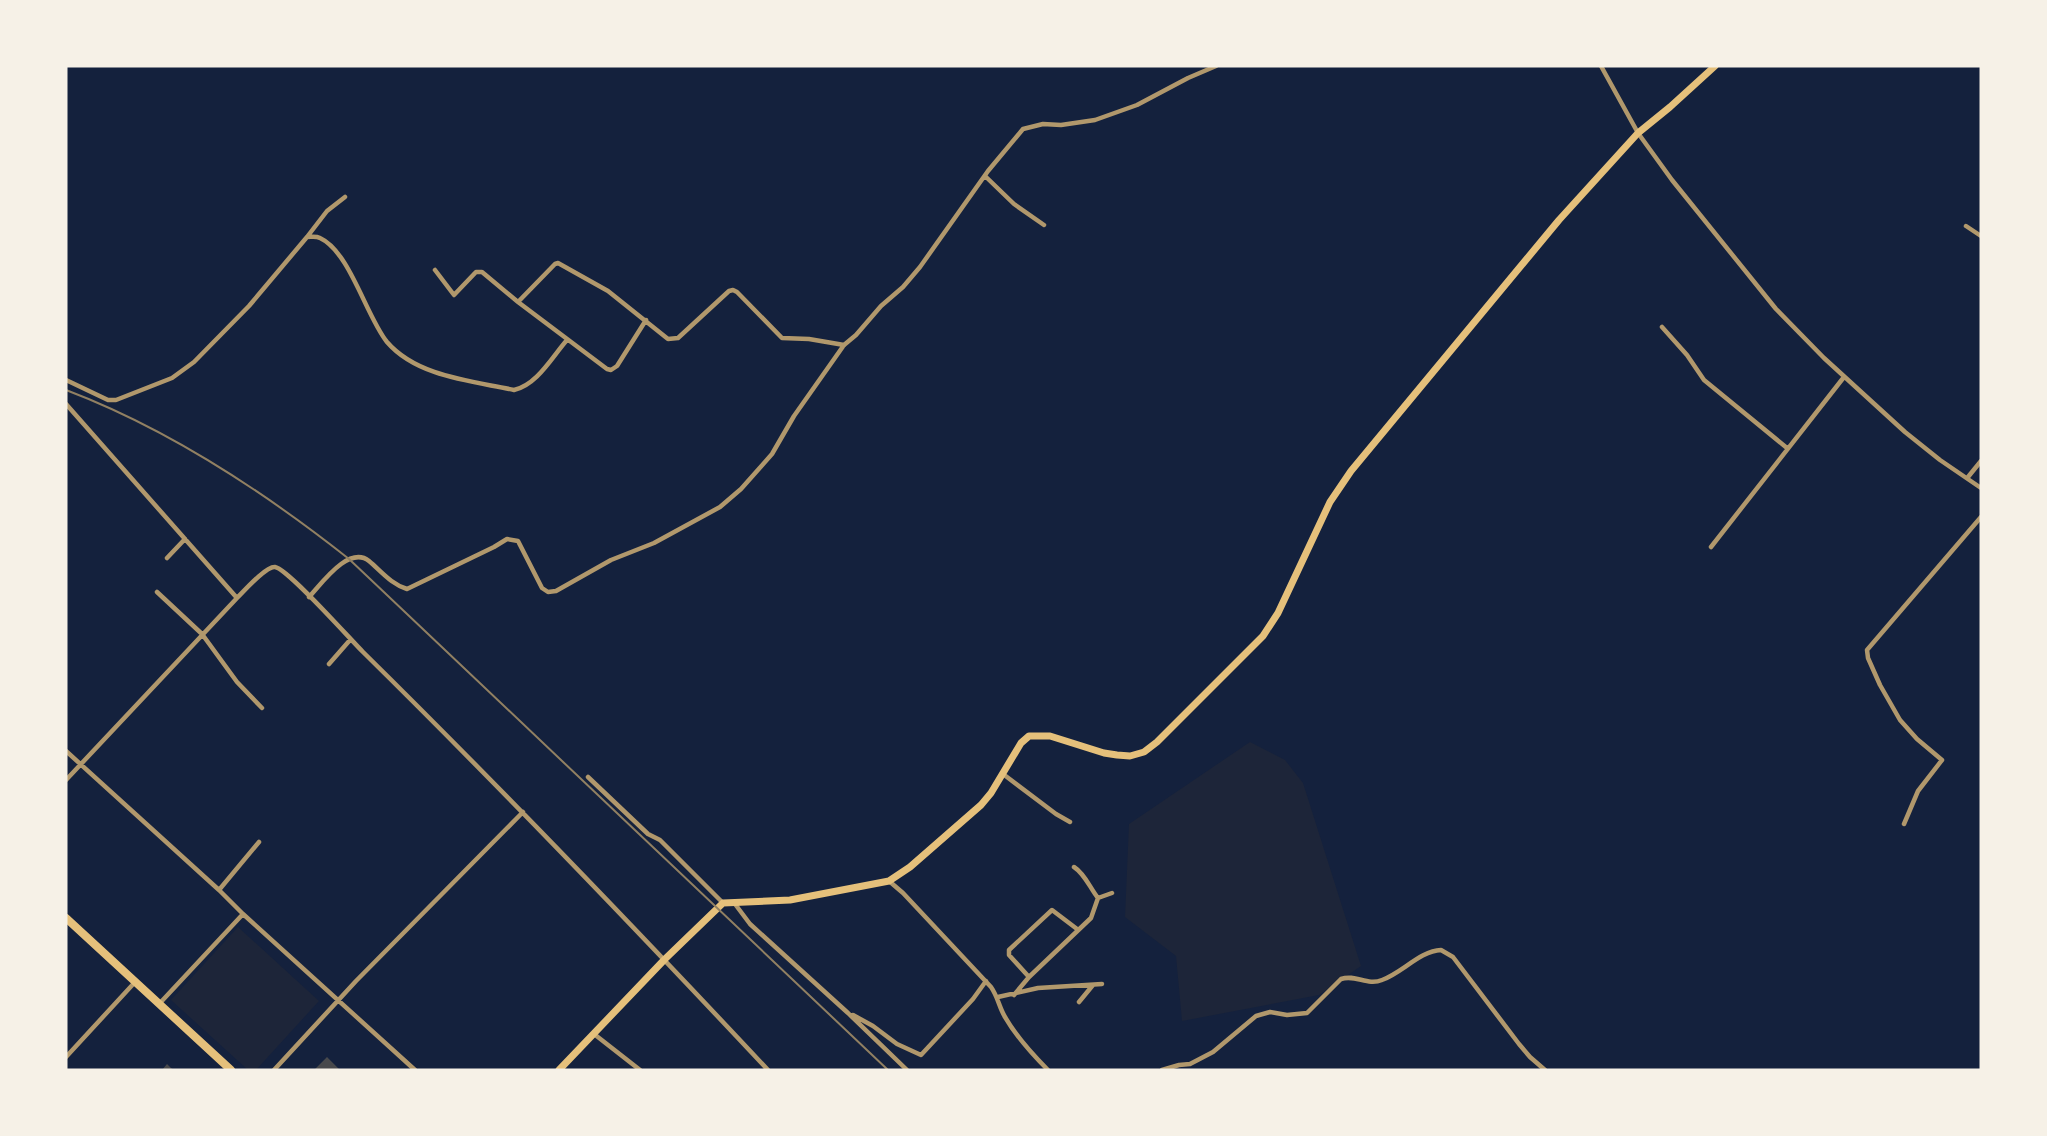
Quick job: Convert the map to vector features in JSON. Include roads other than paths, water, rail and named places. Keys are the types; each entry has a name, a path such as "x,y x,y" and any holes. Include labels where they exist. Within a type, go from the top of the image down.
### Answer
{"main road":[{"path":"560,1070 665,959 723,903 790,900 889,881 955,830 985,799 1003,774 1009,759 1029,736 1050,736 1104,753 1130,756 1144,752 1157,742 1263,636 1278,613 1330,502 1351,471 1559,220 1638,132 1670,107 1715,66"},
{"path":"67,920 231,1070"}],"street":[{"path":"309,597 327,576 354,557 362,557 369,561 387,579 407,589 507,539 518,541 542,588 548,592 556,591 611,560 654,543 720,507 741,489 772,454 794,416 816,388 844,345 920,267 985,176 1023,129 1043,124 1061,125 1095,120 1137,105 1216,66"},
{"path":"1601,66 1638,132 1672,180 1776,309 1810,346 1905,432 1981,488"},
{"path":"985,176 1014,204 1044,225"},
{"path":"66,380 108,400 116,400 172,378 194,362 227,329 327,211 345,197"},
{"path":"1966,226 1981,236"},
{"path":"307,237 318,237 333,248 350,272 368,310 388,342 410,360 436,372 514,390 521,389 530,384 567,340"},
{"path":"518,302 558,263 608,291 665,337 675,339 733,290 782,338 809,339 844,345"},
{"path":"435,270 454,295 476,272 480,271 602,368 611,370 617,366 646,320"},
{"path":"1662,327 1687,355 1704,380 1787,448"},
{"path":"1711,547 1844,377"},
{"path":"66,404 237,598"},
{"path":"1968,477 1981,461"},
{"path":"1904,824 1918,791 1942,759 1917,739 1894,711 1868,658 1867,650 1981,517"},
{"path":"167,558 185,539"},
{"path":"66,780 237,598 272,567 282,570 296,581 350,640 523,812 768,1070"},
{"path":"157,592 202,634 237,682 262,708"},
{"path":"329,664 350,640"},
{"path":"66,751 219,890 243,915 416,1070"},
{"path":"1003,774 1047,808 1070,822"},
{"path":"588,777 648,834 660,840 723,903"},
{"path":"274,1070 356,981 523,812"},
{"path":"219,890 259,842"},
{"path":"1074,867 1081,873 1098,898"},
{"path":"889,881 903,892 986,981 999,998 1004,1015 1030,1051 1048,1070"},
{"path":"1098,898 1112,893"},
{"path":"1014,995 1077,929 1091,918 1098,898"},
{"path":"735,904 750,924 907,1070"},
{"path":"1029,977 1009,955 1009,950 1052,910 1077,929"},
{"path":"160,1003 243,915"},
{"path":"1162,1070 1190,1064 1213,1052 1256,1016 1270,1012 1287,1015 1307,1014 1341,979 1348,977 1368,983 1382,981 1431,952 1441,950 1453,957 1519,1044 1545,1070"},
{"path":"66,1057 136,981"},
{"path":"848,1013 873,1026 897,1044 921,1055 974,999 986,981"},
{"path":"999,998 1038,988 1102,984"},
{"path":"1079,1002 1093,985"},
{"path":"594,1034 640,1070"}],"railway":[{"path":"66,390 142,423 214,464 283,509 349,559 888,1070"}]}
